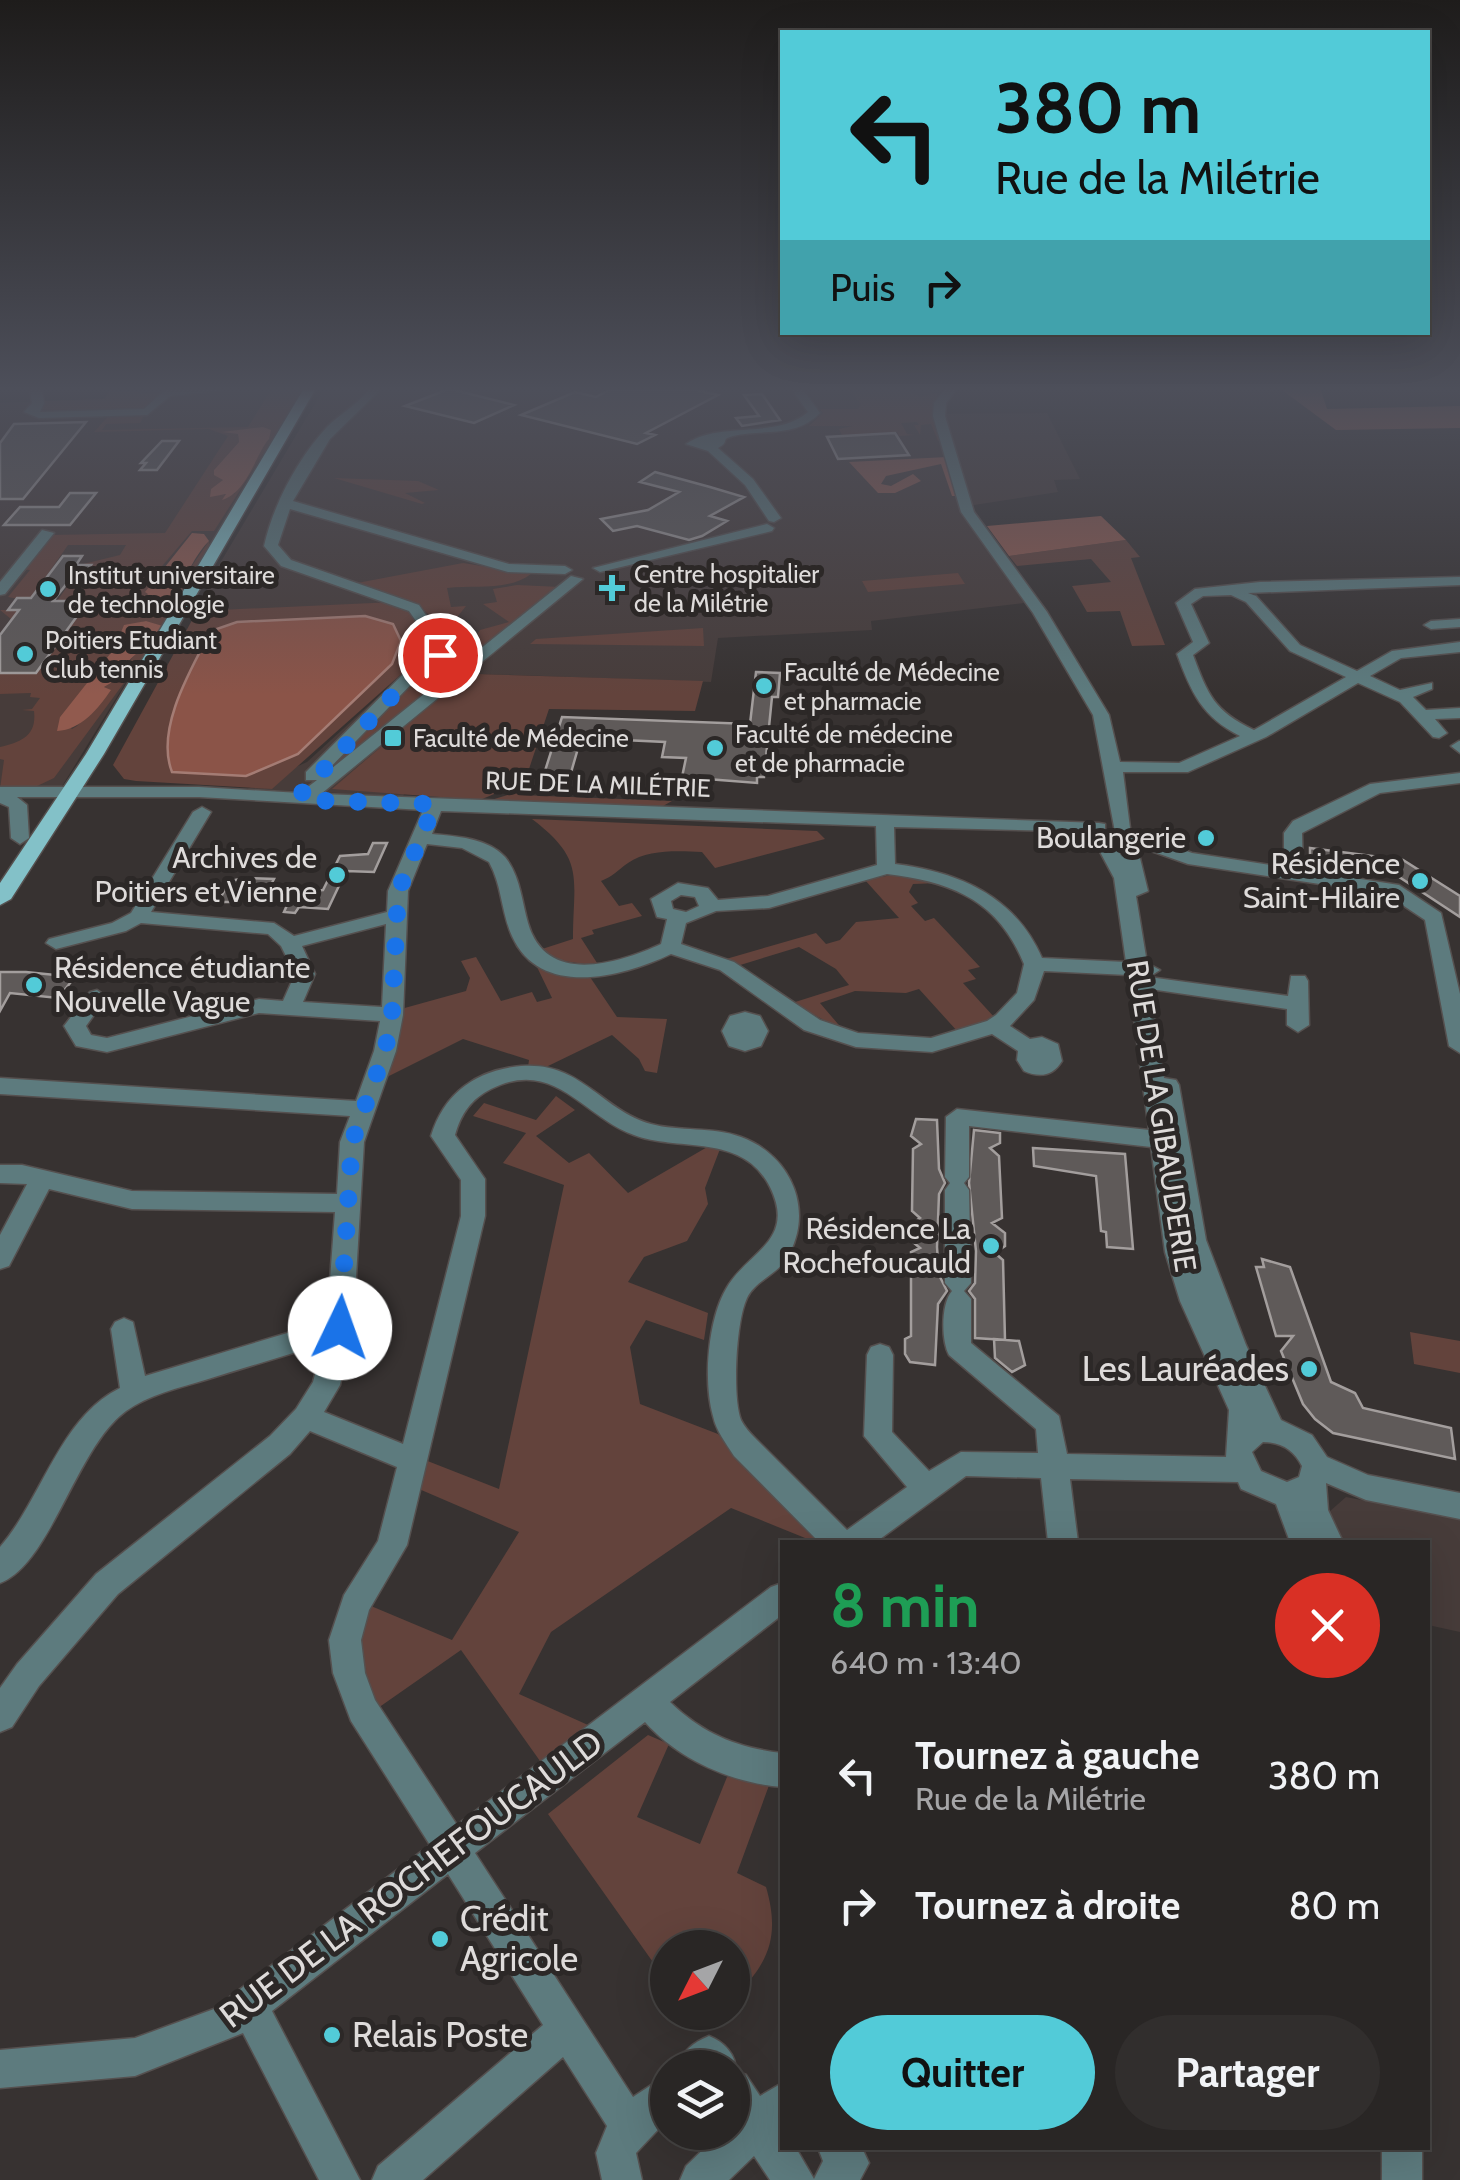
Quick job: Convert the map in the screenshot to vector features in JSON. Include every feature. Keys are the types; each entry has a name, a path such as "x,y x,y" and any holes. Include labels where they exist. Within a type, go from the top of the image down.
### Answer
{"main road":[{"path":"0,870 20,838 94,754 248,492"},
{"path":"0,899 59,794 167,627"}],"street":[{"path":"297,492 276,527 271,546 281,560 406,604 426,618 436,646 461,662"},
{"path":"289,506 508,568 595,577 600,568 770,523 754,492"},
{"name":"RUE DE LA GIBAUDERIE","path":"961,492 965,506 1075,668 1101,715 1113,767 1114,838 1146,974 1168,1141 1203,1266 1258,1434"},
{"path":"0,592 46,533"},
{"path":"424,664 433,678 492,647 571,574"},
{"path":"1254,736 1212,715 1184,654 1200,643 1183,603 1187,597 1260,586 1460,581"},
{"path":"1233,591 1258,603 1295,648 1400,696 1439,733"},
{"path":"1431,625 1460,623"},
{"path":"280,798 298,790 424,664 432,634"},
{"path":"1113,767 1182,768 1254,736 1404,651 1460,647"},
{"path":"424,664 461,662"},
{"path":"302,800 461,662"},
{"path":"1400,696 1426,686"},
{"path":"1422,715 1460,713"},
{"path":"302,800 302,790 338,750"},
{"path":"94,754 93,774 100,784 165,791"},
{"path":"1294,874 1293,833 1299,825 1376,788 1460,778"},
{"name":"RUE DE LA MILÉTRIE","path":"59,794 165,791 207,802"},
{"path":"0,795 59,794"},
{"name":"RUE DE LA MILÉTRIE","path":"59,794 207,802 280,798 1041,826 1114,838 1188,858 1392,888 1427,908 1438,930 1460,1046"},
{"path":"0,795 18,805 20,838"},
{"path":"56,943 119,927 138,917 207,802"},
{"path":"0,1716 38,1662 107,1584 257,1466 306,1417 326,1385 340,1328 352,1142 385,1051 392,1015 398,892 435,804"},
{"path":"885,820 886,868"},
{"path":"420,838 466,843 496,858 523,940 545,961 565,968 608,971 641,962 670,946 677,918"},
{"path":"670,946 727,966 785,1008 832,1034 884,1045 932,1045 995,1026 1022,1004 1034,964 1025,938 1001,909 955,882 886,868 769,902 709,906 698,916 677,918 664,913 659,904 670,891 694,890 706,896 709,906"},
{"path":"1001,909 1042,895"},
{"path":"290,943 396,916"},
{"path":"138,917 264,926 290,943 305,974 290,1008"},
{"path":"1034,964 1146,974 1298,1003"},
{"path":"97,997 74,1026 84,1041 97,1045 144,1038 250,1008 392,1015"},
{"path":"757,1025 785,1008"},
{"path":"995,1026 1028,1048"},
{"path":"630,2126 363,1710 348,1674 345,1640 355,1605 392,1545 477,1198 468,1170 446,1144 445,1125 456,1102 494,1078 530,1072 556,1076 620,1121 652,1132 738,1145 768,1164 780,1179 789,1215 782,1242 739,1288 730,1315 727,1421 749,1450 837,1540"},
{"path":"0,1086 361,1109"},
{"path":"1064,1540 1049,1424 958,1346 957,1118 1168,1141"},
{"path":"0,1174 42,1178 132,1200 348,1203"},
{"path":"0,1260 42,1178"},
{"path":"0,1569 24,1541 97,1420 134,1392 340,1328"},
{"path":"124,1329 134,1392"},
{"path":"880,1355 878,1436 926,1486"},
{"path":"306,1417 413,1461"},
{"path":"1305,1540 1305,1482 1305,1446 1258,1434 1238,1452 1243,1470 1262,1488 1305,1482 1366,1488 1460,1506"},
{"path":"855,1540 961,1464 978,1461 1243,1470"},
{"path":"1305,1482 1327,1540"},
{"name":"RUE DE LA ROCHEFOUCAULD","path":"0,2069 135,2057 182,2043 250,2007 780,1598"},
{"path":"648,1701 674,1729 732,1761 780,1770"},
{"path":"250,2007 340,2180"},
{"path":"392,2180 567,2030"},
{"path":"622,2180 614,2158 618,2140 650,2109"},
{"path":"700,2180 770,2114 780,2142"},
{"path":"783,2150 794,2180"},
{"path":"833,2180 849,2163 839,2150"},
{"path":"1386,2150 1387,2180"},
{"path":"1402,2150 1402,2180"}],"shaded area":[{"path":"0,492 243,492 61,788 0,790"},
{"path":"192,492 214,492 211,495 239,492 214,531 192,531 151,579 150,594 139,602 153,611 163,608 209,541 210,549 163,626 145,621 125,627 114,650 60,717 72,729 77,726 110,690 104,687 123,676 121,671 138,651 151,645 54,778 35,787 0,789 4,760 0,759 0,747 21,740 30,732 34,711 22,710 32,709 40,698 30,697 31,693 0,694 0,673 36,673 68,628 9,623 11,619 0,610 94,610 97,605 90,605 91,601 57,601 74,577 127,577 132,570 90,569 93,564 83,564 120,555 126,545 68,545 29,601 8,597 30,570 21,569 49,535 165,533"},
{"path":"211,492 235,492 222,500 226,494 210,497"},
{"name":"Centre hospitalier de la Milétrie","path":"263,492 1058,492 961,507 1024,603 871,621 872,630 718,638 711,682 484,674 403,796 247,789 307,762 402,675 427,645 257,609 198,611 213,575"},
{"path":"380,492 419,492 405,493 425,503"},
{"path":"1101,516 1126,540 1009,556 987,526"},
{"path":"192,533 204,534 209,541 172,597 152,608 137,608 148,594 145,592"},
{"path":"1126,540 1140,557 1131,558 1165,645 1132,646 1120,611 1087,612 1072,586 1111,582 1091,559 1017,566 1009,556"},
{"path":"463,563 531,574 502,585 447,588 451,607 466,606 447,630 453,637 416,603 357,583"},
{"path":"958,573 965,584 868,592 862,581"},
{"path":"517,585 561,587 485,648 464,649 455,640 472,642 480,630 509,622 483,604 497,602 493,589"},
{"path":"394,602 409,607 429,636 416,661 272,789 136,781 124,779 113,765 197,611"},
{"path":"365,616 393,624 401,641 392,664 298,754 246,776 172,772 168,737 172,719 185,681 211,631 237,622"},
{"path":"146,621 163,626 121,670 123,676 104,687 111,690 95,711 74,727 57,731 60,717 114,649 124,625"},
{"path":"703,628 704,646 530,644 536,639"},
{"path":"477,674 703,681 695,711 549,709 525,781 480,800 332,789 440,696"},
{"path":"417,675 446,682 312,784"},
{"path":"521,791 521,795 672,801 663,806 491,800"},
{"path":"532,819 817,831 825,839 715,868 702,852 664,852 636,858 601,881 619,906 632,903 642,916 592,930 594,934 581,938 599,966 563,961 539,950 573,939 574,885 569,859 561,846"},
{"path":"897,874 940,883 913,884 909,892 918,903 911,906 925,921 934,918 980,967 968,970 976,979 963,983 995,1018 958,1032 919,989 906,993 855,991 820,1003 844,1031 792,1003 849,985 836,969 799,947 737,966 726,959 816,933 826,944 840,940 856,922 899,918 865,880"},
{"path":"476,957 501,1001 532,992 537,1002 552,998 537,967 541,966 590,977 617,1017 667,1019 657,1073 645,1071 639,1059 612,1035 546,1067 528,1067 529,1060 463,1039 385,1078 401,1009 466,991 470,978 461,961"},
{"path":"556,1096 575,1110 536,1136 569,1163 589,1153 628,1193 709,1146 720,1149 705,1188 708,1204 687,1241 644,1257 628,1282 708,1313 704,1340 646,1320 630,1347 640,1404 718,1434 811,1532 814,1540 731,1508 551,1632 519,1694 588,1725 540,1761 461,1650 378,1708 367,1682 361,1645 371,1606 452,1640 519,1532 419,1489 425,1460 499,1489 564,1185 503,1163 526,1133 473,1116 484,1103 536,1120"},
{"path":"1410,1332 1460,1341 1460,1373 1414,1364"},
{"path":"1346,1497 1460,1519 1460,1632 1430,1625 1430,1540 1343,1540 1329,1512"},
{"path":"648,1735 669,1744 637,1817 700,1844 727,1777 771,1780 737,1873 766,1887 770,1904 769,1947 756,1973 750,1980 750,1930 650,1930 650,1958 548,1814"}],"building":[{"path":"0,492 29,492 23,499 0,499"},
{"path":"679,492 725,492 744,497 710,516 727,521 689,540 637,526 613,531 601,519 648,510"},
{"path":"70,493 96,493 70,525 4,525 20,507 59,507"},
{"path":"63,556 82,556 76,565 91,565 82,577 72,577 53,601 88,601 36,673 0,673 0,635 19,610 8,610 17,598 31,598"},
{"name":"Faculté de médecine et de pharmacie","path":"756,672 780,673 778,697 772,697 764,777 757,777 757,783 682,777 686,758 662,757 665,742 581,738 570,776 544,774 562,717 750,724"},
{"path":"373,843 387,843 374,872 346,871 328,909 299,907 295,913 284,912 293,892 323,890 340,856 368,854"},
{"name":"Résidence Saint-Hilaire","path":"1310,848 1403,860 1460,896 1460,917 1393,873 1310,860"},
{"path":"274,879 264,898 234,896 231,902 218,902 230,881"},
{"name":"Résidence étudiante Nouvelle Vague","path":"0,972 75,977 58,998 10,993 0,1011"},
{"path":"916,1119 937,1120 939,1169 945,1183 939,1194 937,1247 939,1275 947,1291 938,1304 935,1365 910,1362 905,1354 905,1339 911,1336 911,1252 920,1248 908,1238 909,1226 920,1218 912,1211 913,1149 921,1144 911,1136"},
{"path":"974,1130 1000,1133 1000,1143 990,1148 999,1156 1002,1218 992,1223 1005,1233 1005,1246 995,1253 1003,1260 1005,1340 975,1338 975,1299 969,1291 975,1283 976,1251 969,1183"},
{"path":"1033,1148 1125,1154 1133,1249 1107,1247 1106,1232 1101,1231 1096,1176 1034,1166"},
{"name":"Les Lauréades","path":"1262,1259 1290,1267 1331,1382 1355,1393 1363,1408 1451,1428 1455,1459 1333,1433 1315,1419 1303,1404 1281,1351 1293,1336 1276,1336 1256,1267 1264,1267"},
{"path":"994,1339 1019,1341 1025,1365 1012,1372 995,1358"}],"place":[{"name":"Centre hospitalier de la Milétrie","path":"612,588"},
{"name":"Institut universitaire de technologie","path":"48,589"},
{"name":"Poitiers Etudiant Club tennis","path":"25,654"},
{"name":"Faculté de Médecine et pharmacie","path":"764,686"},
{"name":"Faculté de Médecine","path":"393,738"},
{"name":"Faculté de médecine et de pharmacie","path":"715,748"},
{"name":"Boulangerie","path":"1206,838"},
{"name":"Archives de Poitiers et Vienne","path":"337,875"},
{"name":"Résidence Saint-Hilaire","path":"1420,881"},
{"name":"Résidence étudiante Nouvelle Vague","path":"34,985"},
{"name":"Résidence La Rochefoucauld","path":"991,1246"},
{"name":"Les Lauréades","path":"1309,1369"},
{"name":"Crédit Agricole","path":"440,1939"},
{"name":"Relais Poste","path":"332,2035"}],"route":[{"path":"340,1328 352,1142 385,1051 392,1015 398,892 435,804 302,800 300,795 422,664 440,655"}]}
